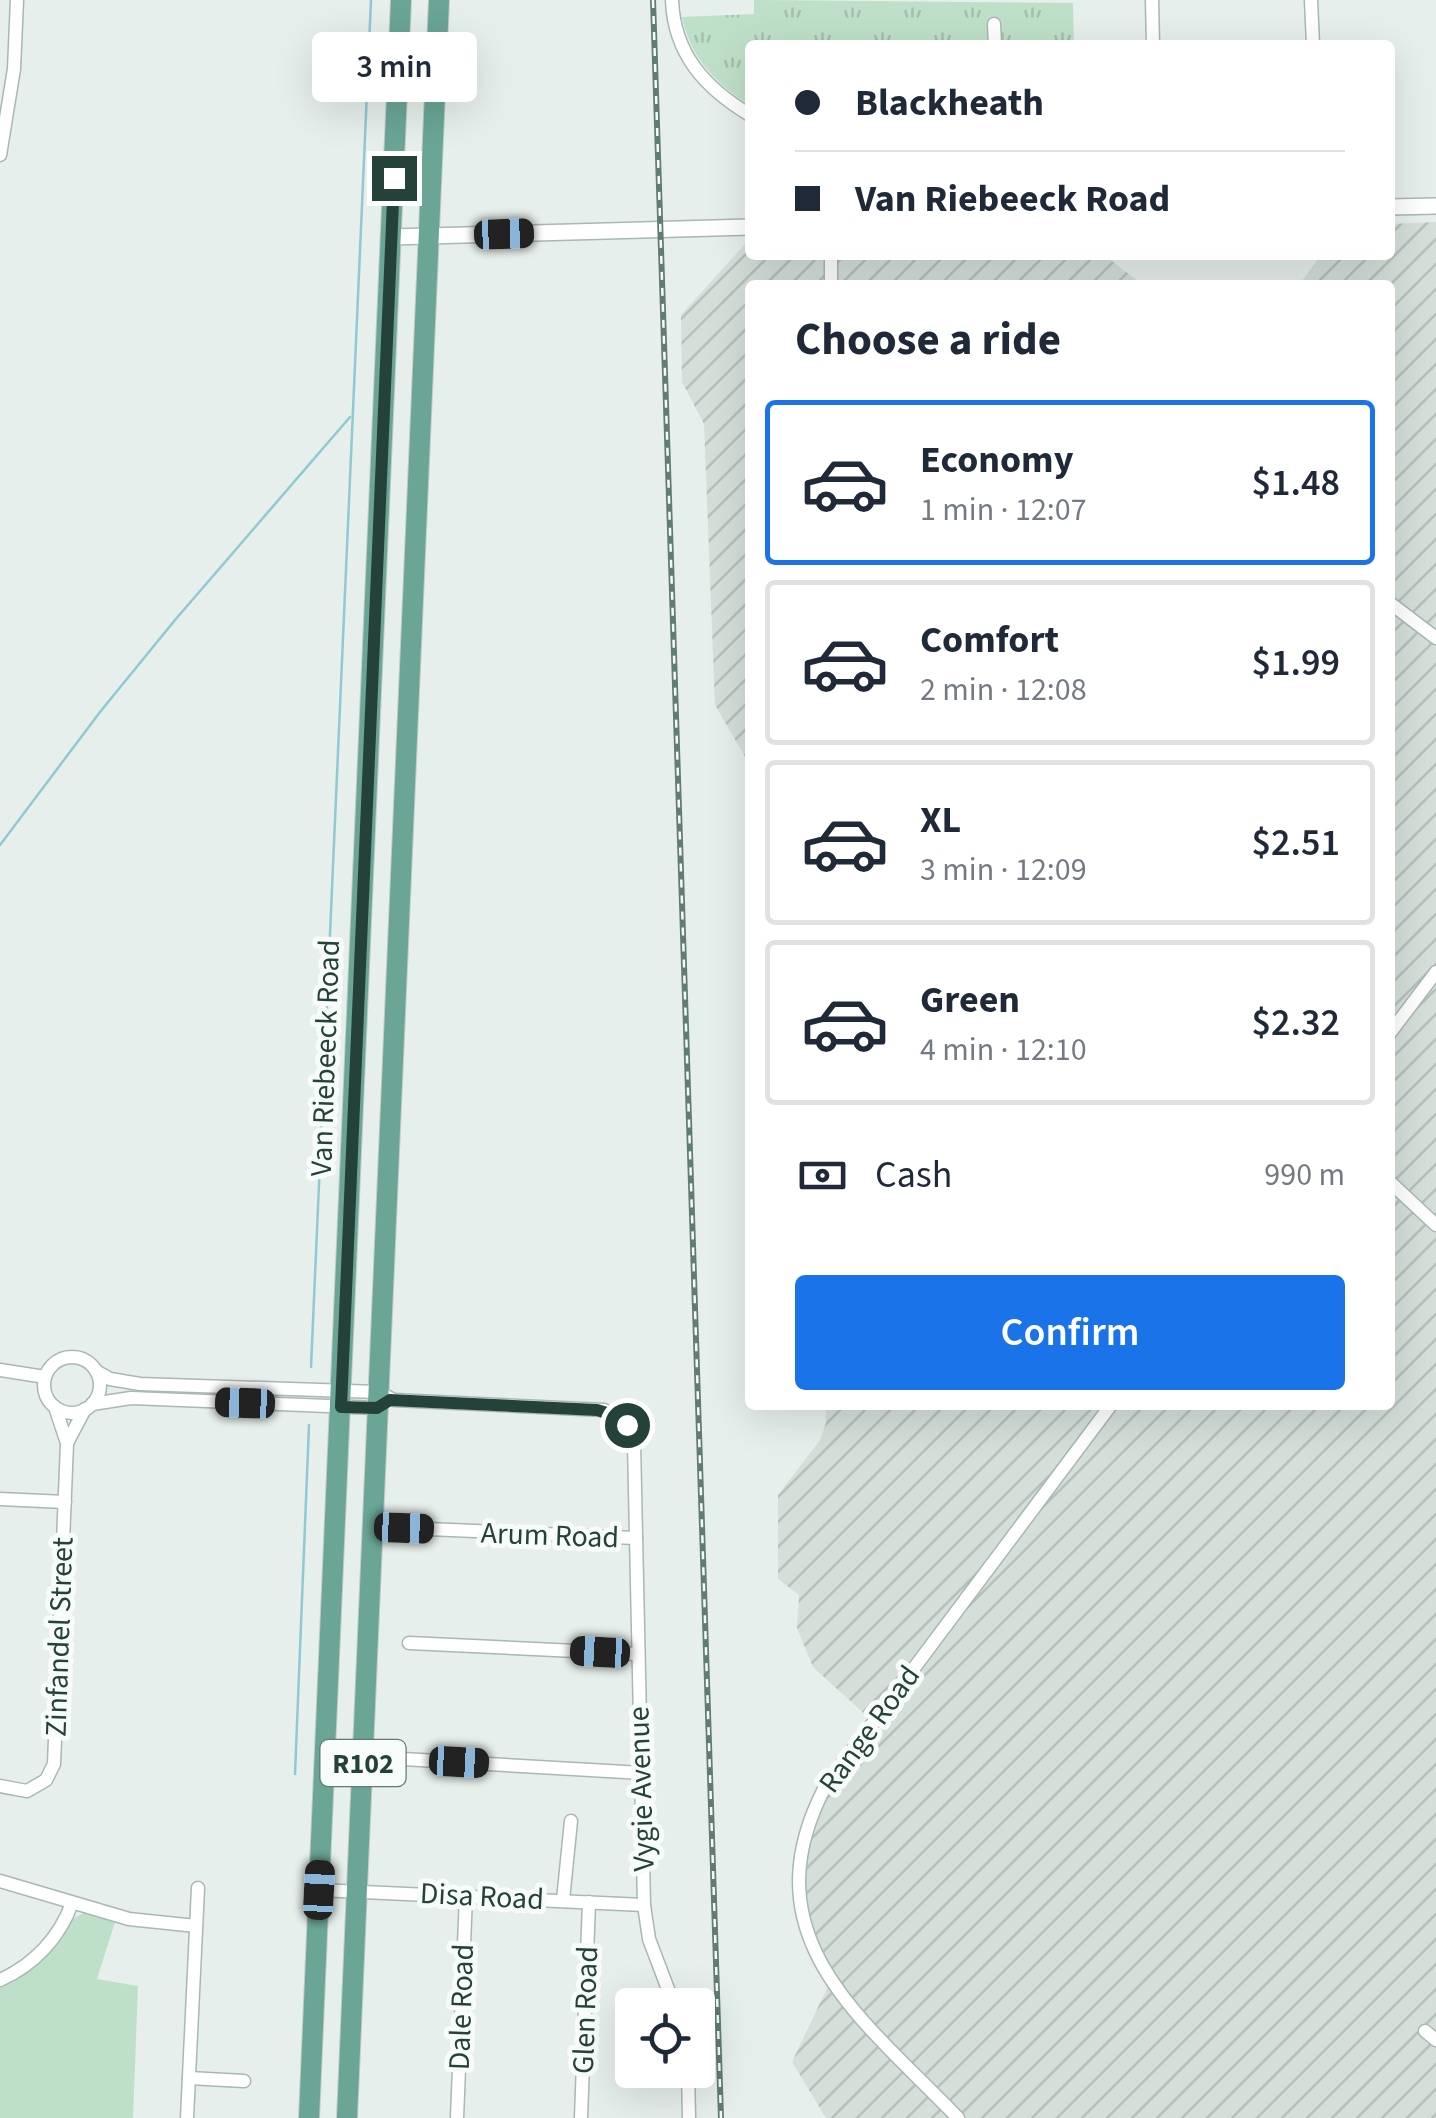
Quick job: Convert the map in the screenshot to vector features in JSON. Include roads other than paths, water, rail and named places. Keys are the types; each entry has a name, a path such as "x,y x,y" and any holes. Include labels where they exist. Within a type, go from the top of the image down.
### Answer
{"main road":[{"name":"Van Riebeeck Road","path":"309,2118 402,0"},
{"name":"R102","path":"348,2118 439,0"}],"street":[{"path":"0,155 14,69 17,0"},
{"path":"672,0 684,51 710,88 745,111"},
{"path":"1152,0 1153,40"},
{"path":"1311,0 1312,40"},
{"path":"994,24 995,40"},
{"path":"1395,207 1436,206"},
{"path":"391,237 745,227"},
{"path":"1395,607 1436,638"},
{"path":"1395,1026 1436,972"},
{"path":"1395,1187 1436,1225"},
{"path":"341,1399 140,1384 110,1378 84,1360 71,1357 52,1365 45,1377 45,1394 55,1407 70,1412 131,1398 381,1400"},
{"path":"0,1370 45,1377"},
{"path":"88,1407 99,1388 96,1371"},
{"name":"Vygie Avenue","path":"381,1400 597,1410 617,1416 632,1437 644,1905 649,1938 668,1988"},
{"name":"Zinfandel Street","path":"0,1786 27,1791 46,1780 54,1764 67,1443 55,1407"},
{"name":"Zinfandel Street","path":"67,1443 88,1407"},
{"name":"Range Road","path":"958,2118 850,2008 821,1968 808,1936 802,1904 800,1872 804,1842 825,1786 1107,1410"},
{"path":"0,1499 65,1502"},
{"name":"Arum Road","path":"404,1528 636,1538"},
{"path":"408,1644 638,1654"},
{"path":"386,1758 642,1773"},
{"path":"563,1900 571,1822"},
{"path":"0,1880 129,1918 196,1926"},
{"path":"187,2118 198,1888"},
{"name":"Disa Road","path":"319,1890 644,1905"},
{"name":"Dale Road","path":"457,2118 466,1896"},
{"name":"Glen Road","path":"581,2118 589,1902"},
{"path":"0,1980 43,1950 66,1921 72,1903"},
{"path":"189,2078 244,2081"},
{"path":"688,2088 689,2118"}],"waterway":[{"path":"311,1367 371,0"},
{"path":"0,845 175,620 350,417"},
{"path":"295,1774 309,1425"}],"railway":[{"path":"653,0 721,2118"}]}
